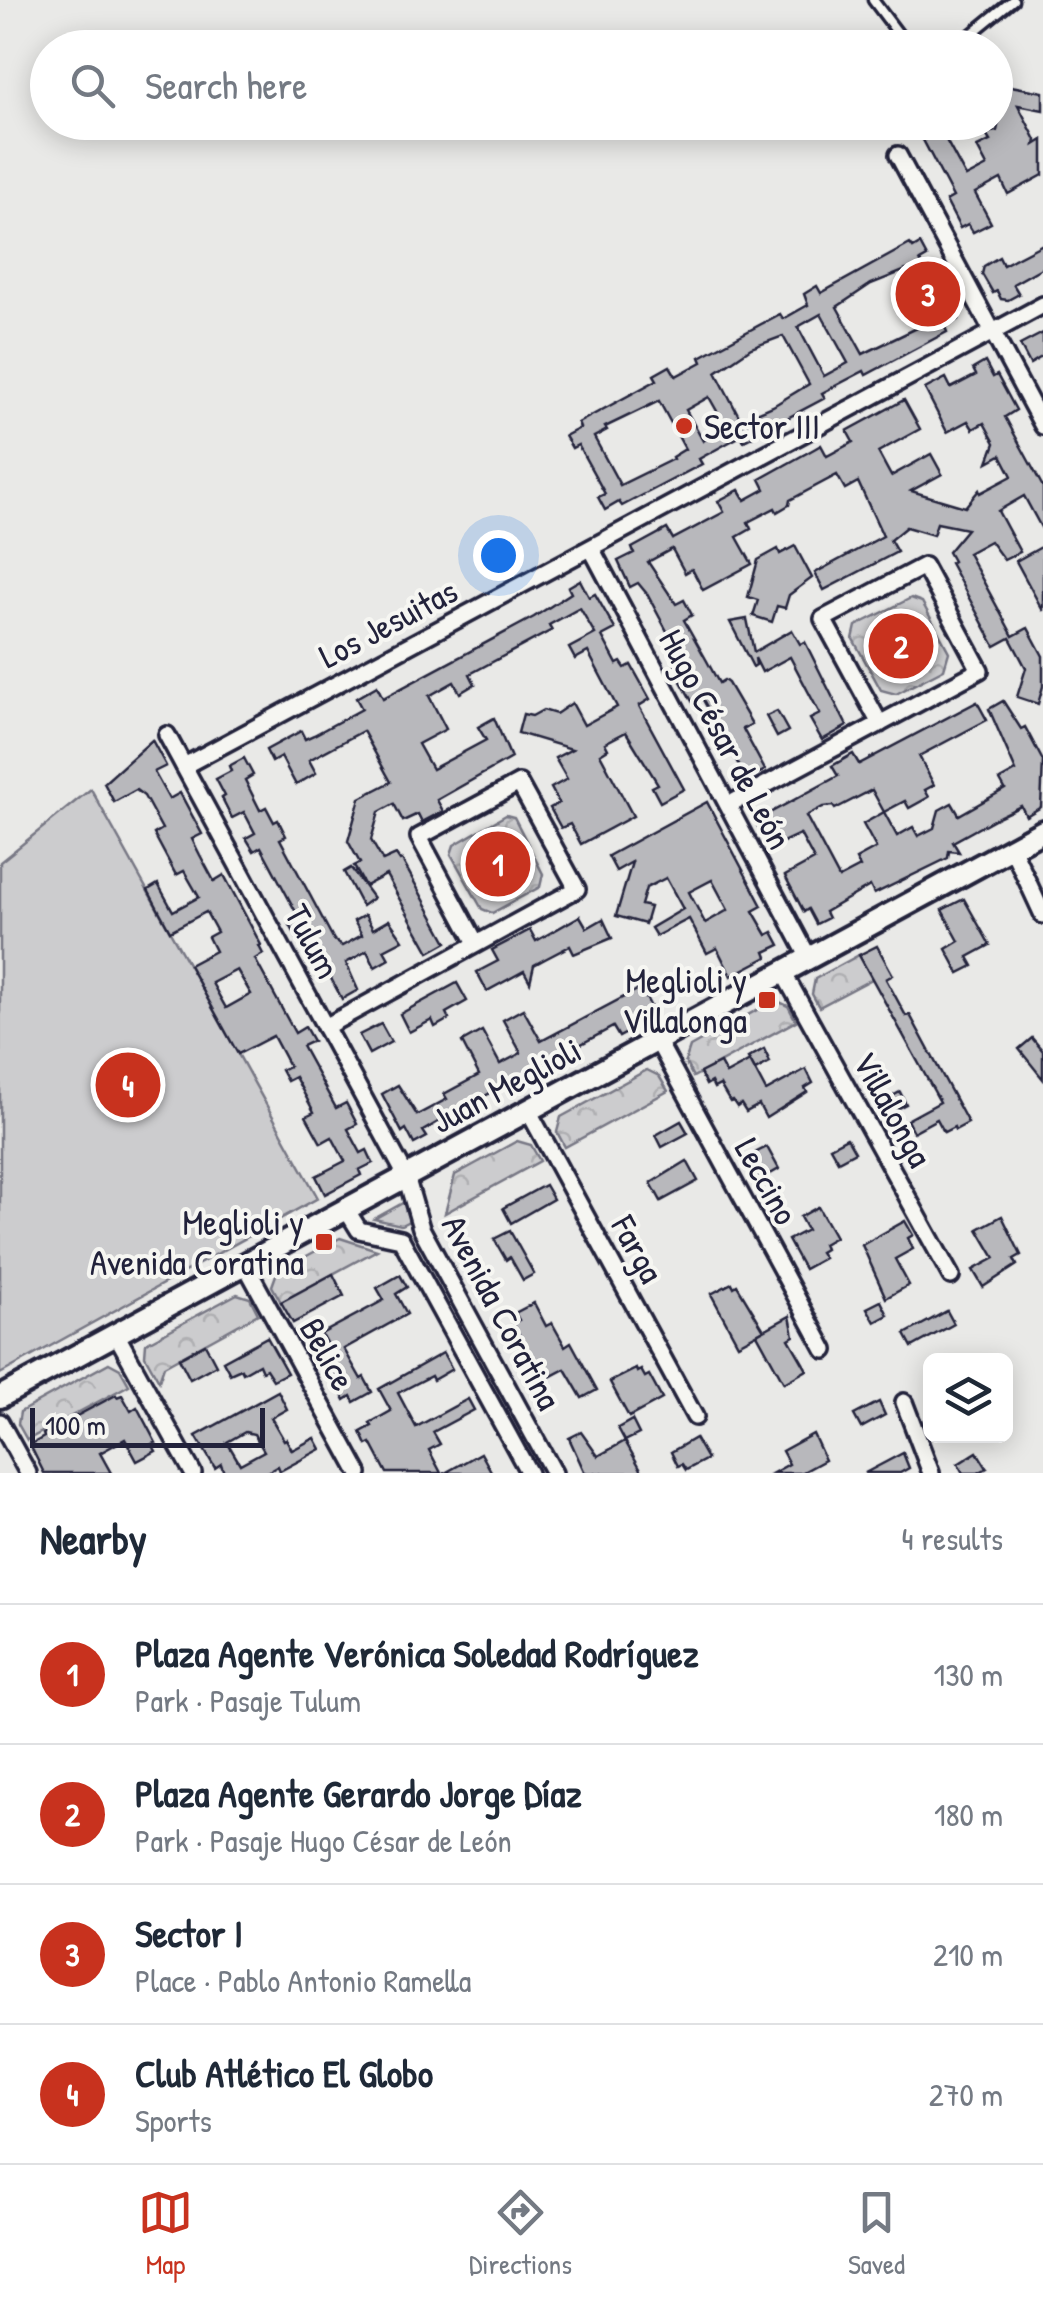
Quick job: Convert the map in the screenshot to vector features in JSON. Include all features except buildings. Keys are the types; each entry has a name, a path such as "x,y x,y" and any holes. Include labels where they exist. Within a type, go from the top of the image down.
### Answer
{"main road":[{"name":"Juan Meglioli","path":"0,1397 1043,831"}],"street":[{"path":"898,155 1043,426"},
{"name":"Los Jesuitas","path":"184,766 1043,305"},
{"name":"Hugo César de León","path":"591,548 809,958"},
{"path":"728,805 880,724 980,670 924,566 824,619 880,724"},
{"name":"Tulum","path":"167,734 406,1176"},
{"path":"325,1026 476,944 576,889 519,783 419,837 476,944"},
{"path":"1012,848 1043,915"},
{"name":"Villalonga","path":"783,972 951,1276"},
{"name":"Leccino","path":"656,1040 825,1350"},
{"name":"Farga","path":"528,1110 696,1417"},
{"name":"Avenida Coratina","path":"406,1176 420,1228 554,1473"},
{"name":"Avenida Coratina","path":"346,1209 359,1230 401,1239 529,1473"},
{"path":"401,1239 420,1228"},
{"name":"Belice","path":"244,1264 359,1473"},
{"path":"116,1334 194,1473"},
{"path":"904,1402 931,1473"},
{"path":"0,1422 28,1473"}],"lane":[{"path":"874,0 896,30"},
{"path":"976,30 1013,0"}],"green space":[{"path":"911,598 922,602 949,652 944,669 896,694 881,690 853,639 856,626"},
{"path":"91,789 318,1198 0,1374 0,862"},
{"path":"506,815 514,817 543,874 540,887 492,913 482,909 451,854 454,845"},
{"path":"859,955 872,979 819,1007 812,994 815,979"},
{"path":"775,1000 788,1006 796,1021 693,1077 685,1062 690,1047"},
{"path":"647,1070 659,1076 668,1091 565,1147 557,1132 561,1117"},
{"path":"517,1141 531,1145 540,1161 445,1213 455,1175"},
{"path":"408,1200 409,1221 401,1225 374,1219"},
{"path":"340,1238 377,1250 281,1302 272,1286 277,1272"},
{"path":"427,1260 546,1473 537,1473 423,1266"},
{"path":"237,1294 250,1298 258,1314 164,1366 159,1381 145,1356 146,1343"},
{"path":"109,1363 120,1369 129,1385 27,1440 18,1424 20,1412"}],"place":[{"name":"Sector I","path":"928,294"},
{"name":"Sector III","path":"684,426"},
{"name":"Plaza Agente Gerardo Jorge Díaz","path":"901,646"},
{"name":"Plaza Agente Verónica Soledad Rodríguez","path":"498,864"},
{"name":"Meglioli y Villalonga","path":"767,1000"},
{"name":"Club Atlético El Globo","path":"128,1085"},
{"name":"Meglioli y Avenida Coratina","path":"324,1242"}]}
